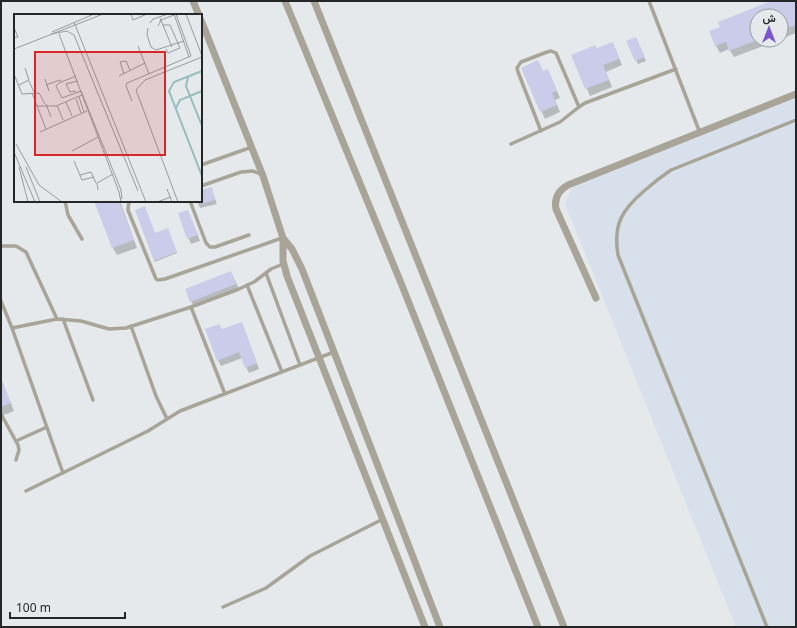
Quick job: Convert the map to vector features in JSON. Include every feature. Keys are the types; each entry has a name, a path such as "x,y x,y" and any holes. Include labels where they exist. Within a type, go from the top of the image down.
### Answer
{"street":[{"path":"193,1 199,14"},
{"path":"285,1 404,290 538,627"},
{"path":"314,1 564,627"},
{"path":"202,22 263,176 283,238 292,249 299,262 440,627"},
{"path":"596,298 556,209 558,194 564,187 796,94"},
{"path":"283,238 282,253 287,276 425,627"}],"lane":[{"path":"649,1 700,133"},
{"path":"541,131 518,72 517,68 521,62 547,52 551,51 556,53 579,107"},
{"path":"511,144 560,122 579,107 676,69"},
{"path":"767,627 618,255 616,231 624,210 632,201 671,170 796,120"},
{"path":"202,165 252,147"},
{"path":"202,186 247,171 253,171 263,176"},
{"path":"65,202 68,215 82,239"},
{"path":"129,202 128,210 156,279 158,280 165,279 283,238"},
{"path":"190,202 206,243 210,247 215,247 249,235"},
{"path":"1,246 16,246 20,247 26,252 57,319"},
{"path":"12,328 57,319 86,322 109,329 120,329 191,307 247,285 276,266 284,264"},
{"path":"266,272 300,365"},
{"path":"247,285 282,372"},
{"path":"1,301 63,473"},
{"path":"191,307 225,394"},
{"path":"63,320 93,400"},
{"path":"131,326 153,388 167,419"},
{"path":"26,491 148,431 180,412 334,352"},
{"path":"1,414 16,441 19,450 16,460"},
{"path":"16,441 47,427"},
{"path":"223,608 266,588 310,556 383,519"}],"shaded area":[{"path":"796,98 796,627 736,627 565,204 572,187"}],"building":[{"path":"771,1 796,1 796,25 789,27 789,8 753,8"},
{"path":"749,10 749,43 729,51 726,42 715,46 709,31 720,27 718,22"},
{"path":"636,37 645,57 635,61 626,41"},
{"path":"613,42 619,59 603,65 609,80 585,89 571,55 595,45 597,48"},
{"path":"538,60 543,71 548,69 557,91 552,93 557,105 540,112 521,68"},
{"path":"212,187 215,200 201,204 202,190"},
{"path":"94,202 119,202 134,240 112,248"},
{"path":"145,206 155,233 168,228 177,252 154,261 135,210"},
{"path":"188,210 198,235 187,239 178,213"},
{"path":"231,271 236,284 190,302 185,289"},
{"path":"242,322 257,363 245,368 239,352 217,361 205,329 219,324 222,329"},
{"path":"1,379 11,403 1,407"}]}
